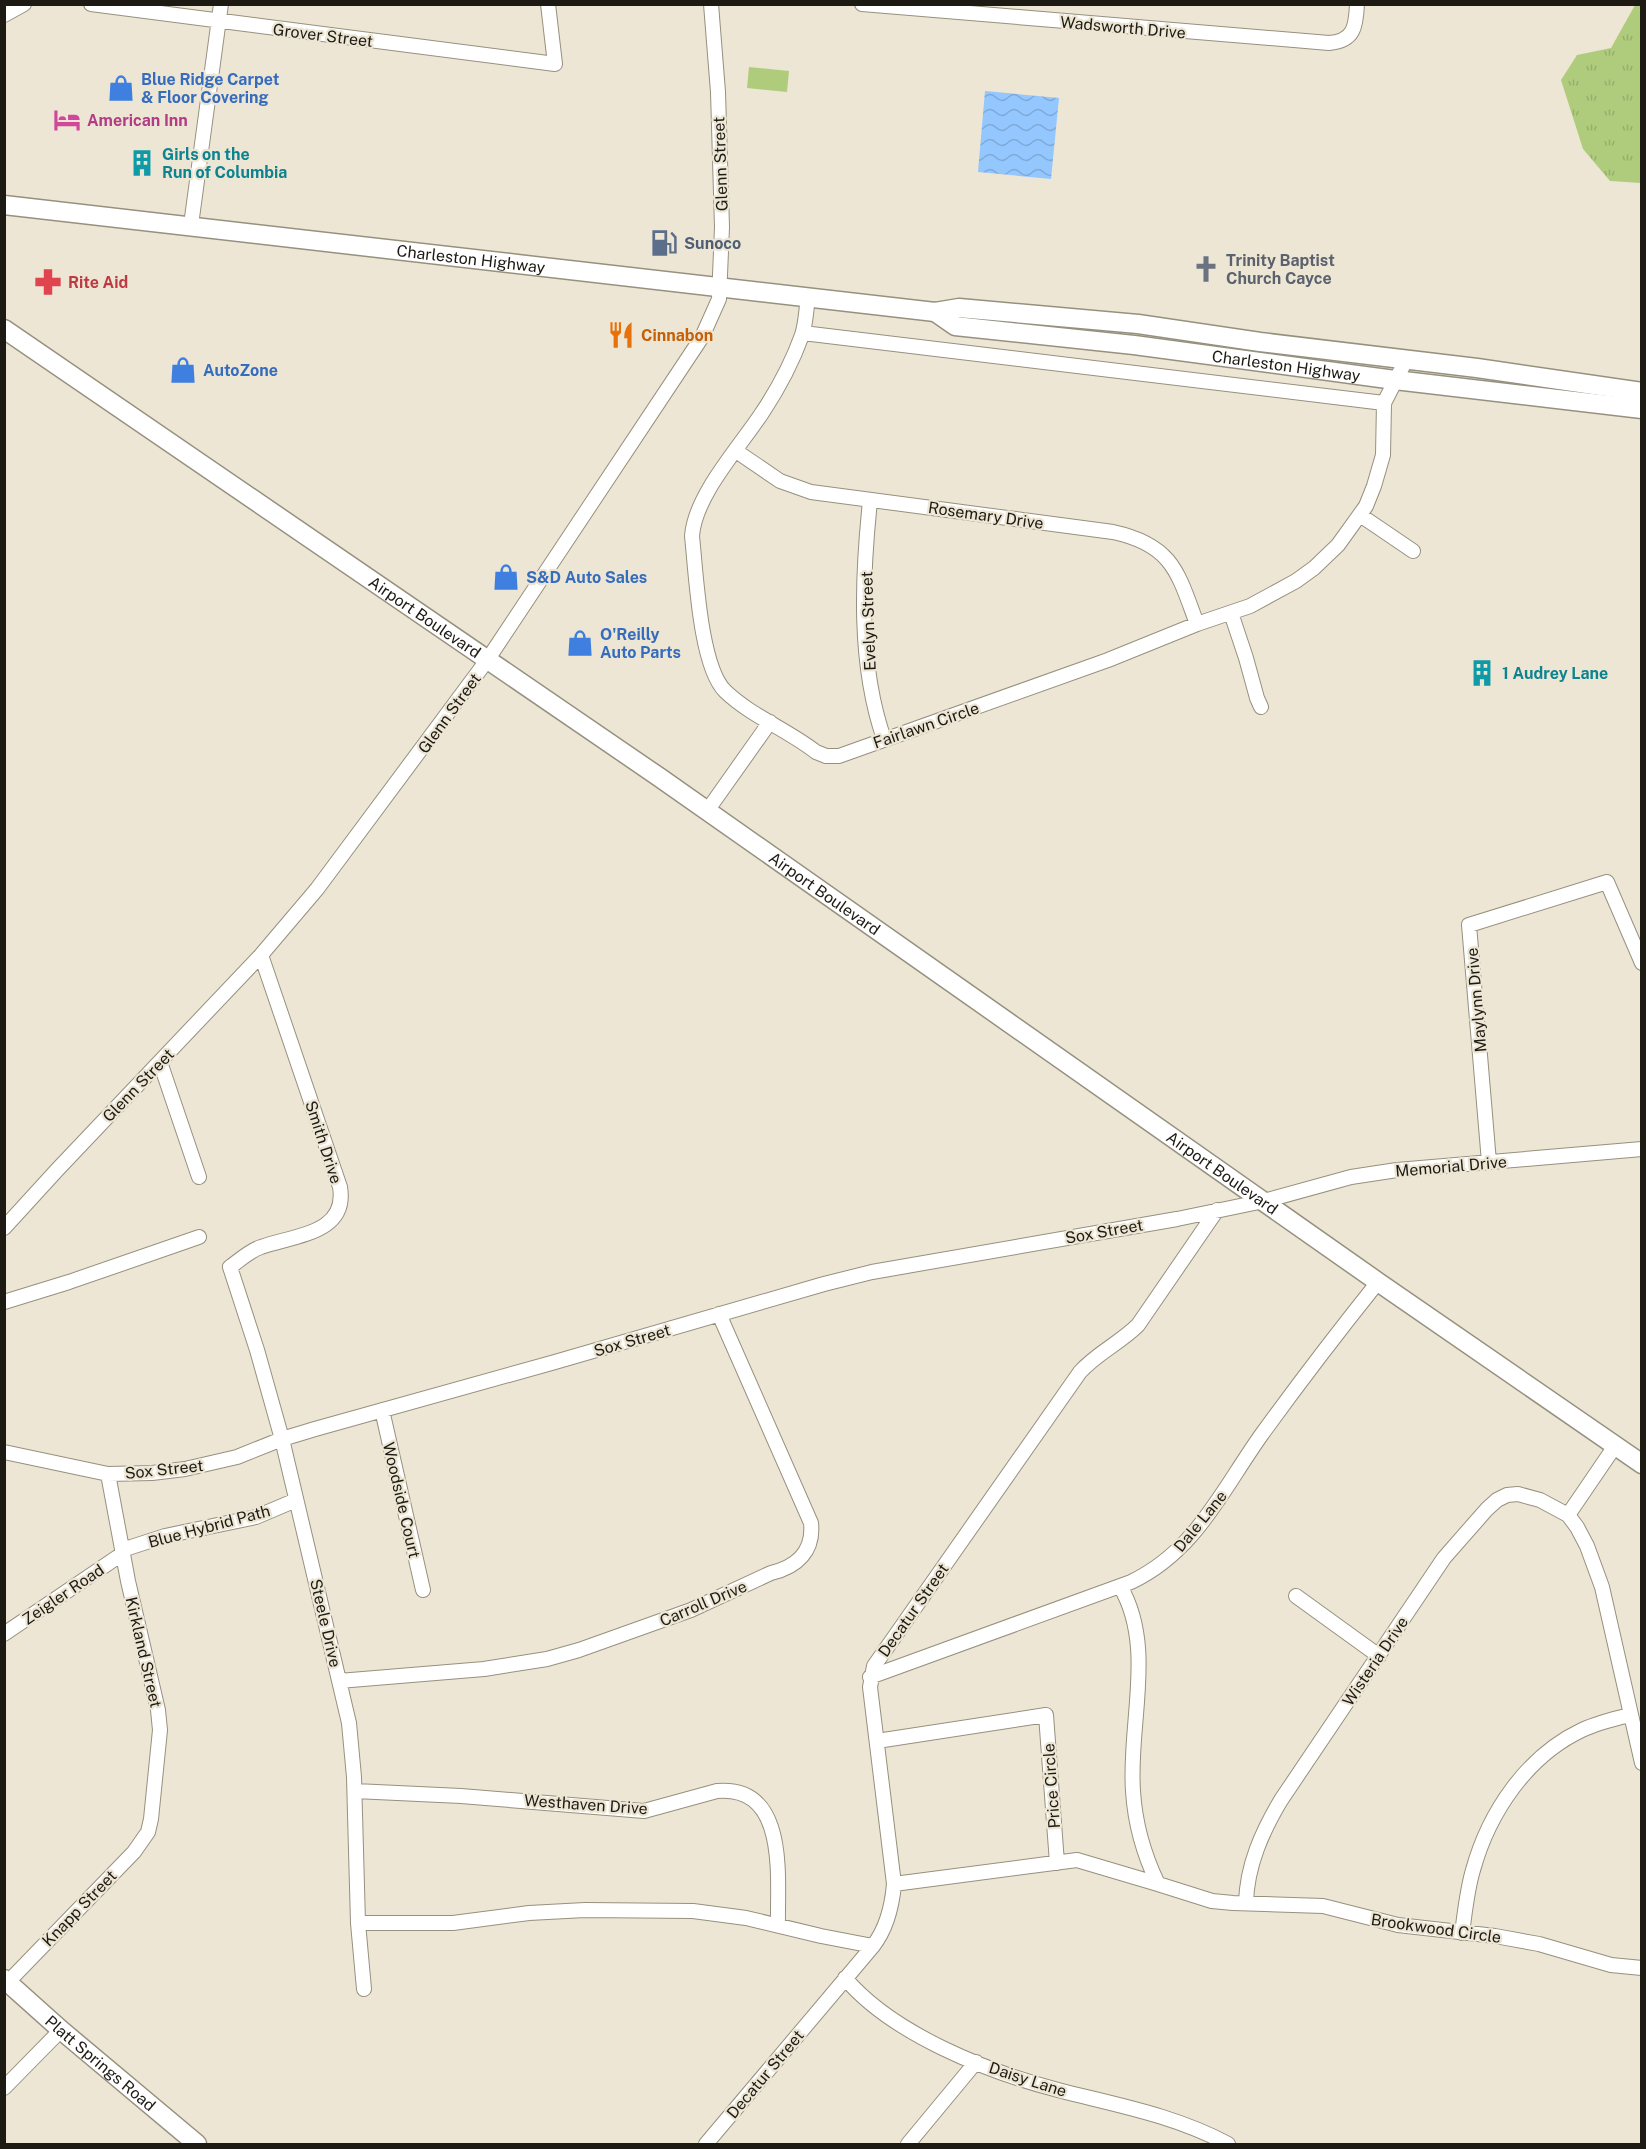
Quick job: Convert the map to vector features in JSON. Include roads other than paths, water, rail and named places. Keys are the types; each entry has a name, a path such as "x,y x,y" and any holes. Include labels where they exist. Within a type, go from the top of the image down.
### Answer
{"main road":[{"name":"Charleston Highway","path":"4,205 935,312 959,309 1138,324 1641,392"},
{"name":"Charleston Highway","path":"935,312 955,326 1134,345 1395,380 1641,409"},
{"name":"Airport Boulevard","path":"4,329 488,659 1641,1464"},
{"name":"Platt Springs Road","path":"6,1981 197,2145"}],"street":[{"path":"4,15 24,4"},
{"name":"Grover Street","path":"91,4 555,64 548,4"},
{"path":"191,225 220,4"},
{"name":"Glenn Street","path":"4,1228 261,955 317,889 488,659 702,338 716,310 720,289 721,168 711,4"},
{"name":"Wadsworth Drive","path":"862,4 1329,43 1340,42 1348,37 1356,25 1357,4"},
{"name":"Fairlawn Circle","path":"808,298 803,333 781,383 711,487 696,515 692,536 710,664 718,682 734,698 816,752 826,756 839,756 1108,660 1197,624 1231,614 1268,597 1314,568 1338,545 1360,515 1374,486 1383,454 1384,403 1406,360"},
{"name":"Charleston Highway","path":"803,333 1384,403"},
{"name":"Rosemary Drive","path":"736,451 770,475 800,489 870,501 1113,532 1134,537 1154,546 1170,562 1185,591 1197,624"},
{"name":"Evelyn Street","path":"870,501 865,578 866,643 876,707 884,739"},
{"path":"1360,515 1413,550"},
{"path":"1231,614 1261,707"},
{"path":"707,811 770,722"},
{"name":"Maylynn Drive","path":"1489,1162 1470,925 1607,882 1641,963"},
{"name":"Smith Drive","path":"230,1268 251,1251 330,1223 341,1207 340,1187 261,955"},
{"path":"160,1062 199,1177"},
{"name":"Memorial Drive","path":"1264,1202 1351,1178 1397,1170 1641,1149"},
{"name":"Sox Street","path":"4,1452 108,1474 152,1473 185,1469 237,1457 282,1439 872,1272 1264,1202"},
{"name":"Decatur Street","path":"706,2145 873,1946 884,1928 893,1898 894,1884 870,1687 870,1677 879,1657 1080,1372 1095,1356 1138,1325 1217,1210"},
{"path":"4,1302 199,1237"},
{"name":"Steele Drive","path":"230,1268 257,1350 282,1439 349,1723 355,1791 360,1965 364,1989"},
{"name":"Dale Lane","path":"870,1677 1120,1586 1159,1566 1192,1536 1292,1393 1378,1282"},
{"name":"Carroll Drive","path":"339,1681 484,1669 547,1659 691,1610 771,1573 783,1570 801,1558 808,1550 812,1533 811,1522 719,1314"},
{"name":"Woodside Court","path":"382,1410 423,1590"},
{"path":"1615,1446 1568,1515 1583,1536 1599,1577 1641,1763"},
{"name":"Kirkland Street","path":"108,1474 122,1552 159,1719 154,1796 148,1832"},
{"name":"Wisteria Drive","path":"1246,1903 1246,1882 1249,1871 1269,1820 1444,1558 1497,1500 1518,1494 1528,1496 1568,1515"},
{"name":"Blue Hybrid Path","path":"122,1552 165,1536 256,1516 296,1500"},
{"name":"Zeigler Road","path":"4,1634 122,1552"},
{"path":"1120,1586 1133,1615 1138,1657 1133,1768 1135,1812 1145,1854 1158,1884"},
{"path":"1296,1596 1379,1656"},
{"name":"Price Circle","path":"877,1740 1046,1715 1057,1863"},
{"path":"1462,1933 1467,1892 1479,1850 1510,1791 1539,1759 1556,1746 1584,1729 1604,1721 1630,1715"},
{"name":"Westhaven Drive","path":"355,1791 461,1796 644,1811 717,1791 729,1790 739,1793 758,1804 773,1832 777,1854 778,1925"},
{"name":"Knapp Street","path":"6,1981 134,1852 148,1832"},
{"name":"Brookwood Circle","path":"1057,1863 1077,1860 1212,1901 1323,1906 1398,1926 1495,1936 1539,1944 1600,1963 1641,1968"},
{"path":"894,1884 1057,1863"},
{"path":"358,1923 453,1923 529,1913 585,1910 682,1911 714,1913 873,1946"},
{"name":"Daisy Lane","path":"845,1978 888,2017 934,2043 976,2062 1056,2090 1152,2113 1183,2124 1228,2145"},
{"path":"4,2088 61,2030"},
{"path":"908,2145 976,2062"}],"water":[{"path":"985,91 1059,98 1051,179 978,172"}],"place":[{"name":"Blue Ridge Carpet & Floor Covering","path":"121,88"},
{"name":"American Inn","path":"67,120"},
{"name":"Girls on the Run of Columbia","path":"142,163"},
{"name":"Sunoco","path":"664,243"},
{"name":"Trinity Baptist Church Cayce","path":"1206,269"},
{"name":"Rite Aid","path":"48,282"},
{"name":"Cinnabon","path":"621,335"},
{"name":"AutoZone","path":"183,370"},
{"name":"S&D Auto Sales","path":"506,577"},
{"name":"O'Reilly Auto Parts","path":"580,643"},
{"name":"1 Audrey Lane","path":"1482,673"}]}
